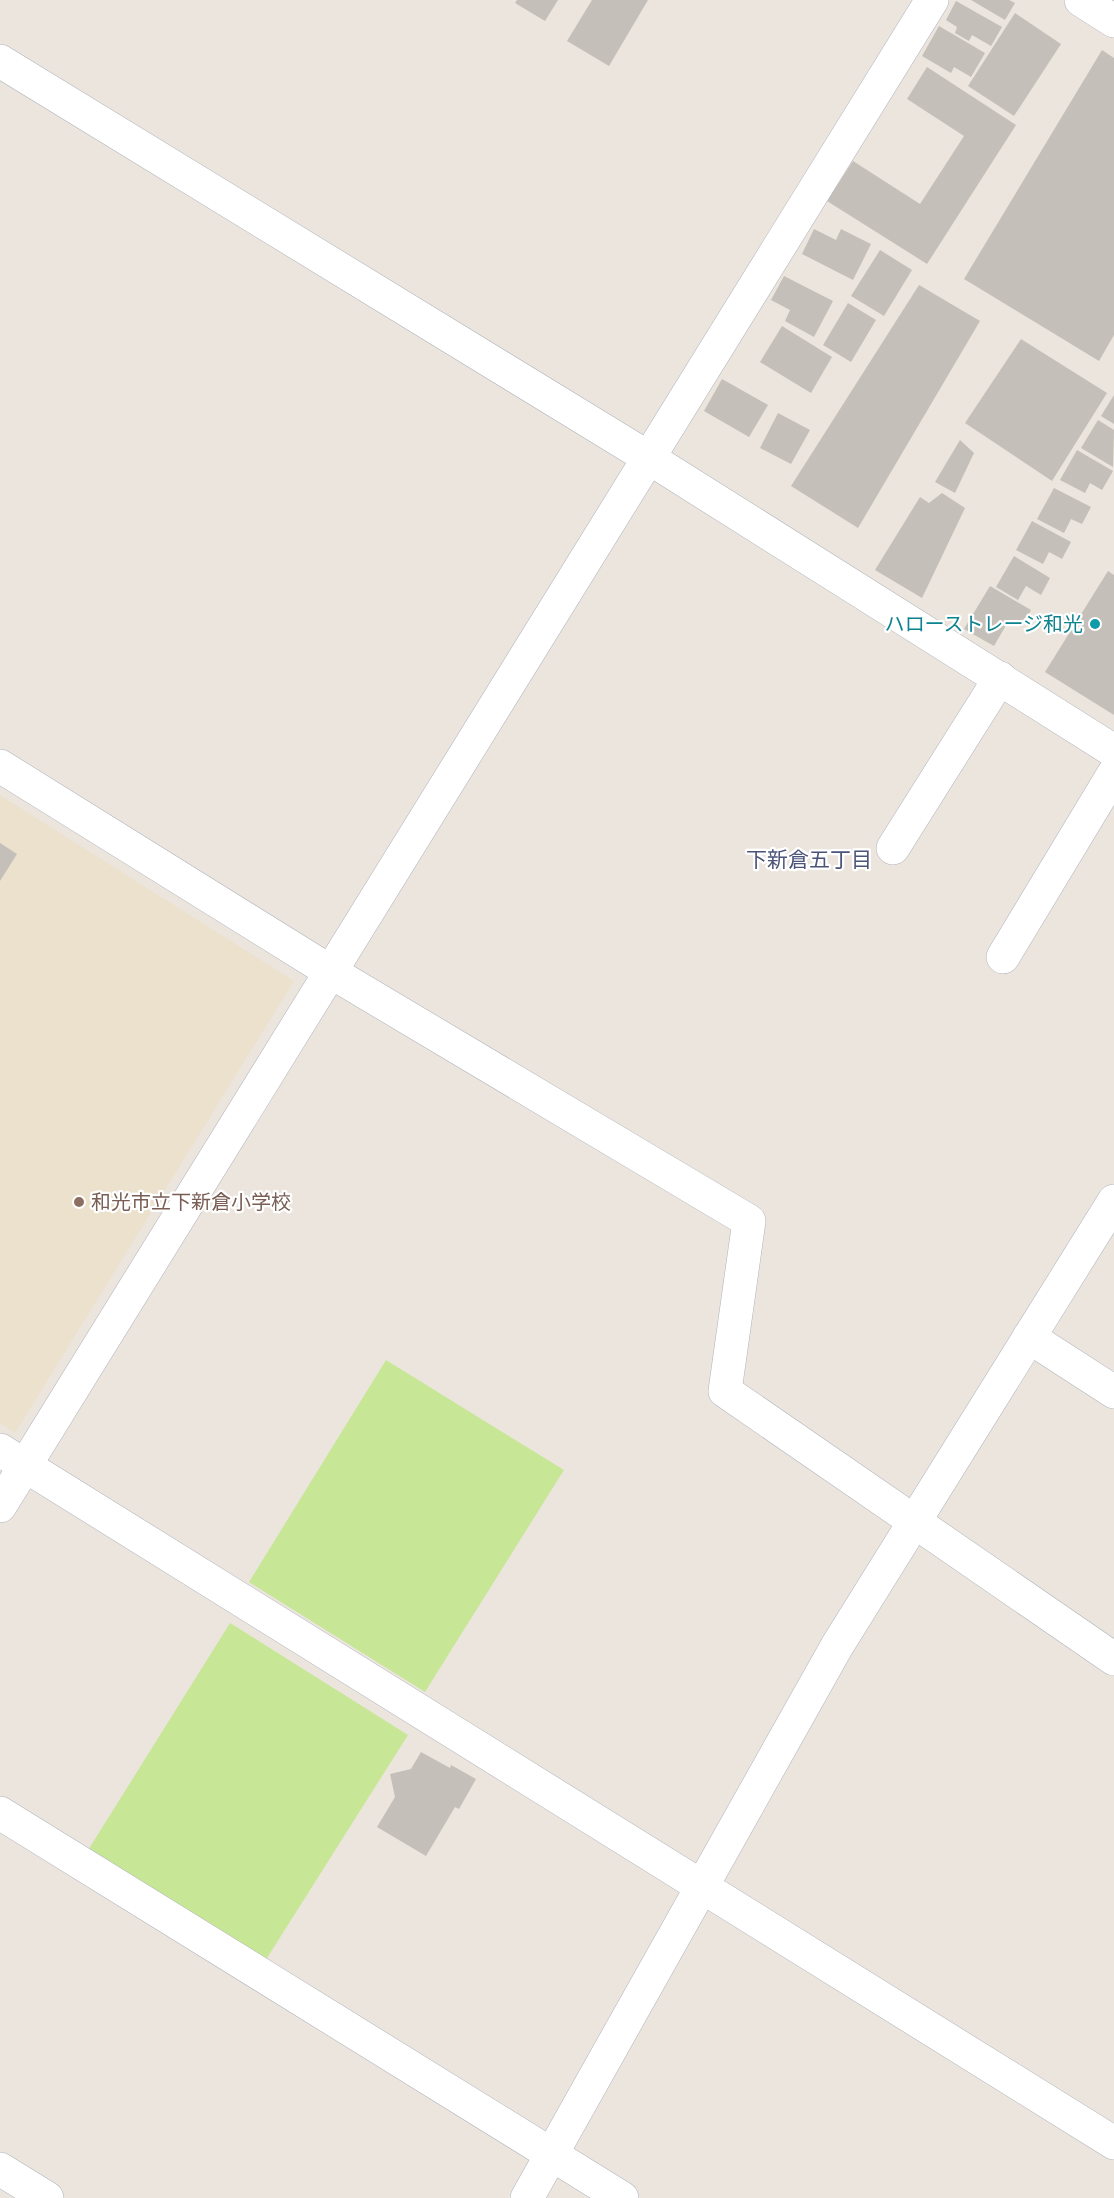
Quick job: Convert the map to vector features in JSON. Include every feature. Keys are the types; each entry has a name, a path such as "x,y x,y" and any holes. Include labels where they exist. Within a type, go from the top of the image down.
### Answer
{"street":[{"path":"0,1506 12,1458 331,972 932,0"},
{"path":"1081,0 1114,21"},
{"path":"0,61 649,458 1114,751"},
{"path":"893,848 1000,678"},
{"path":"0,766 331,972 749,1221 725,1391 1114,1659"},
{"path":"1003,957 1114,772"},
{"path":"527,2198 837,1646 1114,1200"},
{"path":"1029,1337 1114,1392"},
{"path":"12,1458 1114,2143"},
{"path":"0,1813 622,2198"},
{"path":"0,2169 47,2198"}],"shaded area":[{"name":"和光市立下新倉小学校","path":"0,795 294,981 15,1433 0,1423"}],"green space":[{"path":"386,1360 564,1470 425,1692 249,1582"},
{"path":"230,1623 408,1735 262,1966 85,1855"}],"building":[{"path":"517,0 558,0 545,21 515,3"},
{"path":"592,0 648,0 609,66 567,41"},
{"path":"971,0 1009,0 1015,3 1005,20"},
{"path":"956,1 1002,27 991,46 972,35 969,41 955,33 957,27 946,20"},
{"path":"1015,13 1061,44 1014,116 968,86"},
{"path":"939,26 985,53 971,77 954,67 951,73 922,56"},
{"path":"1102,50 1114,58 1114,335 1099,361 964,279"},
{"path":"927,67 1016,125 927,264 827,201 853,161 920,204 964,136 907,99"},
{"path":"814,229 836,240 841,229 871,244 853,280 802,254"},
{"path":"880,250 912,270 884,316 851,296"},
{"path":"784,276 833,301 814,337 785,321 790,310 771,300"},
{"path":"919,285 980,321 858,528 791,486"},
{"path":"848,303 876,320 851,362 823,345"},
{"path":"782,326 832,357 811,393 760,362"},
{"path":"1021,339 1107,393 1052,481 965,423"},
{"path":"722,379 768,405 749,437 704,411"},
{"path":"1114,395 1114,424 1101,416"},
{"path":"778,413 810,430 791,464 760,448"},
{"path":"1098,420 1114,430 1113,467 1081,448"},
{"path":"960,440 974,453 955,493 935,482"},
{"path":"1077,450 1113,471 1102,490 1090,483 1085,493 1060,480"},
{"path":"1054,488 1091,507 1082,524 1071,519 1064,533 1037,519"},
{"path":"942,493 965,508 922,598 875,570 920,497 929,503"},
{"path":"1032,521 1071,542 1062,559 1049,552 1043,564 1016,550"},
{"path":"1014,556 1050,578 1041,595 1026,586 1018,600 996,587"},
{"name":"ハローストレージ和光","path":"1108,571 1114,575 1114,715 1045,672"},
{"path":"990,586 1031,610 1022,627 1009,620 994,646 964,629"},
{"path":"0,843 17,854 0,881"},
{"path":"421,1752 476,1779 459,1809 455,1807 426,1856 377,1827 395,1797 390,1774 411,1769"}],"place":[{"name":"ハローストレージ和光","path":"1095,624"},
{"name":"和光市立下新倉小学校","path":"79,1202"}],"district":[{"name":"下新倉五丁目","path":"809,860"}]}
